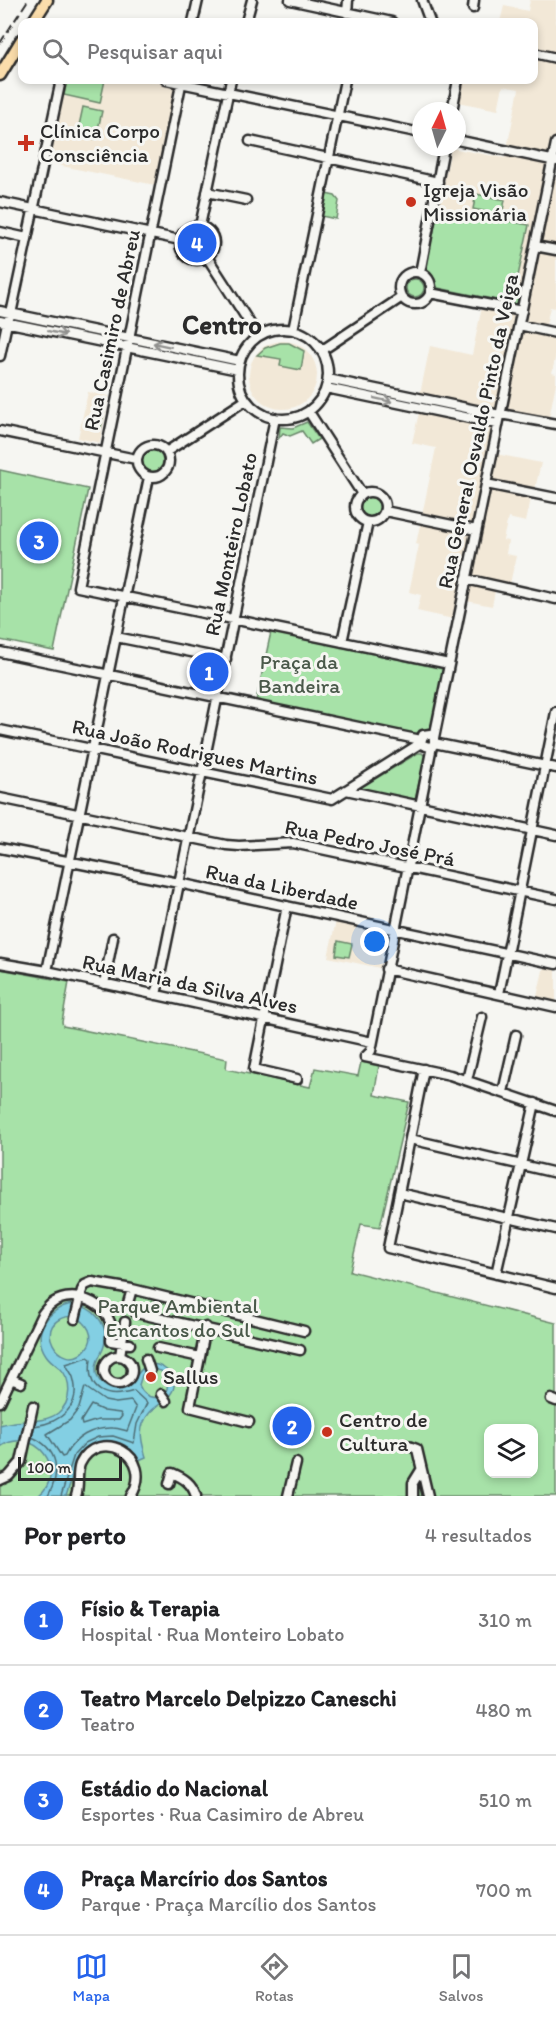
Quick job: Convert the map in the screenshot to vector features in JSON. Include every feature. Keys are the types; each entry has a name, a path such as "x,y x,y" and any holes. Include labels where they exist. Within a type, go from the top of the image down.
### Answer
{"main road":[{"path":"36,18 47,0"},
{"path":"0,75 18,50"}],"street":[{"path":"195,18 198,0"},
{"path":"247,18 252,0"},
{"path":"290,0 346,13 355,18"},
{"path":"346,13 348,0"},
{"path":"422,0 429,18"},
{"path":"538,54 556,58"},
{"path":"0,356 3,322 11,314 60,84"},
{"name":"Rua Casimiro de Abreu","path":"124,597 78,587 181,84"},
{"path":"194,84 412,131"},
{"path":"200,226 230,84"},
{"path":"293,330 344,84"},
{"path":"454,102 457,84"},
{"path":"250,141 438,182"},
{"path":"466,142 554,160"},
{"name":"Rua General Osvaldo Pinto da Veiga","path":"371,1052 420,806 428,741 436,725 556,143"},
{"path":"420,273 442,156"},
{"path":"207,192 246,200"},
{"path":"0,202 180,240"},
{"path":"200,226 210,231 213,236 213,247 207,257 196,260 186,256 180,246 180,240 187,229 200,226"},
{"path":"0,232 27,238"},
{"path":"535,246 556,250"},
{"path":"207,257 258,336"},
{"path":"410,273 420,273 428,278 430,293 420,303 410,303 402,297 399,288 403,279 410,273"},
{"path":"430,293 522,311"},
{"path":"321,351 402,297"},
{"path":"0,312 129,338 239,366"},
{"path":"3,322 127,348 239,366"},
{"path":"519,325 556,333"},
{"path":"293,330 315,342 321,351 327,368 327,384 322,396 309,412 290,418 263,415 246,400 238,379 243,351 258,336 268,331 293,330"},
{"path":"327,384 499,420 506,415 556,424"},
{"path":"166,452 246,400"},
{"path":"309,412 362,494"},
{"name":"Rua Monteiro Lobato","path":"156,995 276,418"},
{"path":"0,431 136,459"},
{"path":"150,445 160,446 166,452 169,460 167,470 158,476 149,477 140,472 136,459 141,449 150,445"},
{"path":"47,971 149,477"},
{"path":"486,484 556,498"},
{"path":"371,492 380,495 385,502 385,511 379,520 368,522 360,518 355,510 356,501 362,494 371,492"},
{"path":"385,511 476,530"},
{"path":"342,642 368,522"},
{"path":"466,579 556,598"},
{"path":"124,597 449,664"},
{"path":"116,637 226,658"},
{"path":"0,652 556,768"},
{"path":"500,994 556,712"},
{"name":"Rua João Rodrigues Martins","path":"0,730 332,799 346,790 556,835"},
{"path":"346,790 428,741"},
{"name":"Rua Pedro José Prá","path":"0,798 233,846 293,843 556,899"},
{"name":"Rua da Liberdade","path":"0,848 179,883 556,964"},
{"path":"287,906 254,1069 297,1079"},
{"path":"104,984 113,938"},
{"name":"Rua Maria da Silva Alves","path":"0,963 265,1018 424,1069 467,1080 556,1111"},
{"path":"386,969 556,1007"},
{"path":"467,1080 482,1017"},
{"path":"503,1092 516,1035"},
{"path":"424,1069 388,1248 556,1288"},
{"path":"496,1274 535,1103"},
{"path":"410,1139 556,1173"},
{"path":"399,1193 556,1229"},
{"path":"75,1319 85,1285 92,1281 304,1331"},
{"path":"128,1303 132,1289"},
{"path":"0,1402 40,1316 51,1304 60,1300 79,1300 97,1306 110,1323 111,1341 126,1343"},
{"path":"136,1313 300,1350"},
{"path":"120,1356 126,1343 125,1322"},
{"path":"206,1327 190,1407 249,1422"},
{"path":"158,1348 176,1349 200,1357"},
{"path":"11,1378 21,1383"},
{"path":"0,1480 9,1476 21,1462 33,1406"},
{"path":"406,1445 417,1449 421,1470 421,1495"},
{"path":"76,1496 80,1465 86,1455 106,1446 117,1447 128,1453 135,1463 138,1475 136,1487 131,1496"},
{"path":"288,1496 296,1463"},
{"path":"421,1470 413,1483 421,1495"},
{"path":"169,1484 172,1473 184,1478 193,1488 196,1496"}],"shaded area":[{"path":"530,0 556,0 556,305 555,308 550,307 544,334 556,337 556,354 552,373 556,374 556,383 549,418 505,409 496,454 541,463 526,522 508,518 503,540 508,541 506,554 516,556 510,584 497,581 492,606 457,599 453,619 417,611 421,595 409,592 419,545 416,544 436,448 412,443 423,395 420,394 430,346 472,355 484,297 517,304 515,291 529,225 439,208 449,156 466,156 466,151 505,158 519,89 503,86 498,110 458,102 461,84 538,84 538,18 501,18 504,6 528,11"},
{"path":"64,84 165,84 176,86 155,185 47,163"},
{"path":"276,341 290,341 302,346 312,356 317,375 312,394 302,404 290,409 276,409 264,404 254,394 249,382 249,368 254,356 264,346"},
{"path":"88,392 109,396 100,443 78,438"},
{"path":"336,921 387,932 380,968 328,957"},
{"path":"544,966 556,969 556,1005 536,1001"}],"green space":[{"path":"66,84 104,84 100,103 64,95"},
{"path":"83,107 102,111 96,139 77,135"},
{"path":"326,194 335,196 339,201 336,219 321,216"},
{"path":"476,194 505,200 502,215 473,209"},
{"path":"439,208 529,225 515,290 519,291 517,304 438,288 425,270"},
{"path":"197,232 205,235 208,243 205,251 197,254 189,251 186,243 189,235"},
{"path":"411,279 419,279 424,284 422,295 411,297 406,292 406,284"},
{"path":"280,343 289,343 304,351 301,370 280,366 281,359 257,355 265,348"},
{"path":"96,409 104,411 101,428 92,426"},
{"path":"307,422 319,439 311,444 302,431 290,436 283,433 279,438 280,427 293,428"},
{"path":"152,450 160,453 163,461 160,469 152,472 144,469 141,461 144,453"},
{"path":"0,470 88,489 54,651 0,640"},
{"path":"370,497 377,500 380,507 377,514 370,517 363,514 360,507 363,500"},
{"name":"Praça da Bandeira","path":"271,632 443,669 433,721 429,728 415,734 256,701"},
{"path":"418,753 425,756 415,800 360,788"},
{"path":"338,941 352,944 349,957 336,955"},
{"name":"Parque Ambiental Encantos do Sul","path":"0,969 69,982 63,1026 227,1059 226,1069 310,1087 315,1068 358,1076 361,1062 379,1066 374,1095 409,1102 380,1227 361,1224 350,1271 556,1323 556,1496 0,1496"}],"water":[{"path":"72,1304 87,1308 102,1324 105,1338 96,1373 107,1387 121,1389 126,1387 142,1369 152,1364 168,1371 174,1386 168,1397 151,1411 143,1424 141,1436 146,1457 139,1460 126,1448 110,1442 94,1444 80,1456 66,1496 38,1496 47,1486 50,1475 49,1463 36,1446 25,1441 13,1441 0,1447 0,1425 52,1417 66,1403 69,1391 67,1379 60,1368 46,1355 40,1338 41,1330 49,1316 63,1306","holes":["74,1316 89,1330 91,1339 86,1349 77,1356 67,1356 59,1352 50,1335 52,1326 60,1319","151,1369 161,1371 168,1379 167,1389 160,1397 147,1396 139,1385 142,1375"]}],"railway":[{"path":"0,43 28,0"}],"place":[{"name":"Clínica Corpo Consciência","path":"26,143"},
{"name":"Igreja Visão Missionária","path":"411,202"},
{"name":"Praça Marcírio dos Santos","path":"197,243"},
{"name":"Estádio do Nacional","path":"39,541"},
{"name":"Físio & Terapia","path":"209,672"},
{"name":"Sallus","path":"151,1377"},
{"name":"Teatro Marcelo Delpizzo Caneschi","path":"292,1426"},
{"name":"Centro de Cultura","path":"327,1432"}],"district":[{"name":"Centro","path":"222,325"}]}
